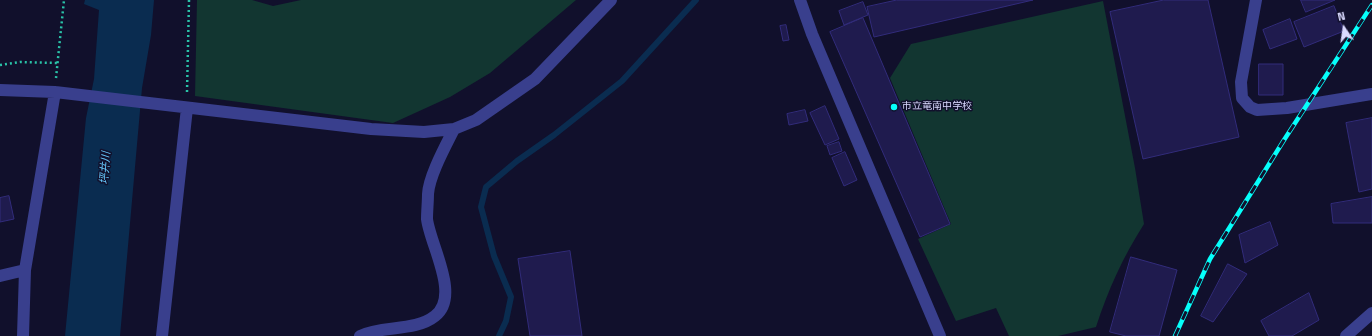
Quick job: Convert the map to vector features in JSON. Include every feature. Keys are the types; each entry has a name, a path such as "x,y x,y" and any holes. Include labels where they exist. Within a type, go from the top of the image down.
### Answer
{"street":[{"path":"800,0 812,34 940,336"},
{"path":"1256,0 1241,82 1242,98 1250,107 1257,110 1287,108 1372,94"},
{"path":"0,90 55,92 371,129 424,132 454,130 476,120 535,78 609,1"},
{"path":"23,336 25,270 55,92"},
{"path":"162,336 187,108"},
{"path":"360,336 417,324 435,316 442,308 447,293 427,218 428,192 439,159 454,130"},
{"path":"0,276 25,270"},
{"path":"1346,336 1372,313"}],"path":[{"path":"55,92 64,0"},
{"path":"187,108 189,0"},
{"path":"0,66 20,62 58,63"}],"green space":[{"path":"197,0 252,0 273,6 301,0 576,0 490,73 450,97 393,123 195,96"},
{"path":"1103,1 1135,168 1144,224 1129,249 1117,274 1096,327 1058,336 1009,336 996,308 956,321 918,239 951,224 890,78 911,44"}],"water":[{"name":"坪井川","path":"85,0 154,0 151,35 142,88 120,336 65,336 86,118 94,79 99,10 84,4"}],"building":[{"path":"897,0 1033,0 874,37 867,7"},
{"path":"1164,0 1208,0 1239,137 1143,159 1110,12"},
{"path":"1301,0 1335,0 1306,12"},
{"path":"863,2 868,15 844,25 839,11"},
{"path":"1334,6 1344,31 1304,47 1294,22"},
{"path":"863,18 950,224 920,237 830,32"},
{"path":"1290,19 1297,39 1270,49 1263,30"},
{"path":"786,25 789,40 783,41 780,26"},
{"path":"1259,64 1283,64 1283,95 1259,95"},
{"path":"825,106 839,139 825,145 810,113"},
{"path":"805,110 808,121 789,125 787,114"},
{"path":"1372,118 1372,189 1359,192 1346,123"},
{"path":"839,142 842,151 830,155 827,146"},
{"path":"845,152 857,180 844,186 832,158"},
{"path":"9,196 14,219 0,222 0,198"},
{"path":"1372,197 1372,223 1333,223 1331,204"},
{"path":"1270,222 1278,245 1245,263 1239,235"},
{"path":"570,251 582,336 530,336 518,259"},
{"path":"1131,257 1177,270 1159,336 1126,336 1110,332"},
{"path":"1228,264 1247,274 1213,322 1201,316"},
{"path":"1309,293 1319,320 1292,336 1269,336 1261,321"}],"waterway":[{"path":"499,336 506,321 511,297 494,256 481,207 486,187 517,161 554,135 622,81 696,0"}],"railway":[{"path":"1175,336 1210,259 1284,140 1372,5"}],"place":[{"name":"市立竜南中学校","path":"894,107"}]}
